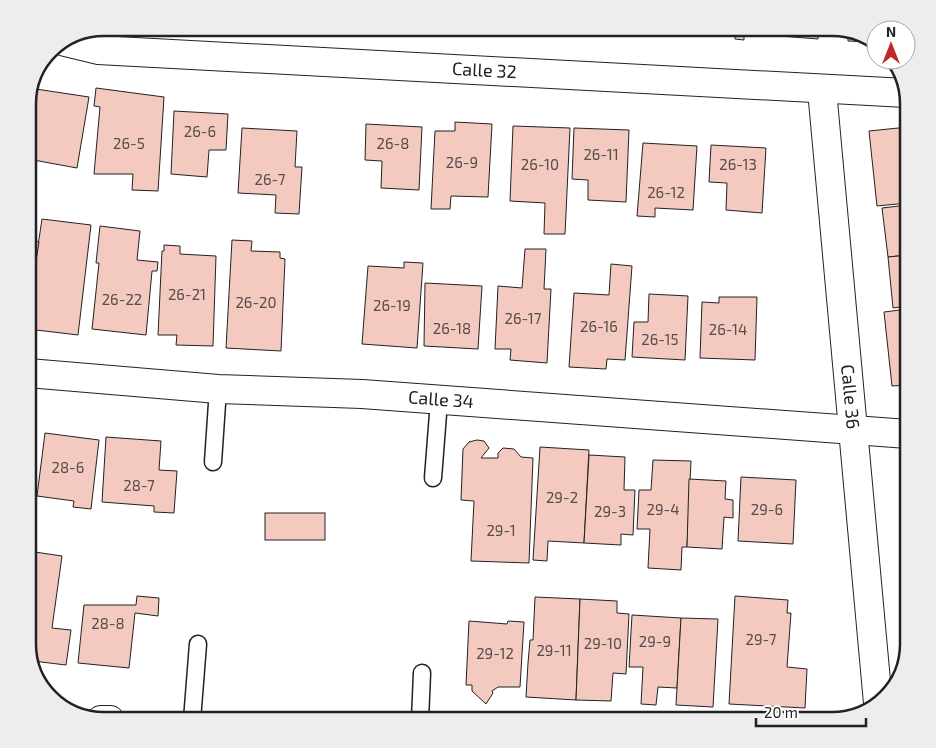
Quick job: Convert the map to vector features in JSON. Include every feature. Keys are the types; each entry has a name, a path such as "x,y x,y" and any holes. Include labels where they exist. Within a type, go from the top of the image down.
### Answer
{"street":[{"name":"Calle 32","path":"72,44 98,50 898,94"},
{"name":"Calle 36","path":"822,90 877,694"},
{"name":"Calle 34","path":"36,374 218,389 362,394 854,432 900,434"}],"lane":[{"path":"213,462 218,389"},
{"path":"433,478 439,401"},
{"path":"193,712 198,644"},
{"path":"420,712 422,673"}],"building":[{"path":"735,36 744,36 744,40 735,39"},
{"path":"780,36 818,36 818,39"},
{"path":"96,88 164,97 158,191 132,190 133,174 94,174 100,107 94,106"},
{"path":"38,89 89,97 77,168 36,160 36,99"},
{"path":"174,111 228,114 226,150 209,150 207,177 171,174"},
{"path":"455,122 492,124 488,197 451,196 450,209 431,209 435,131 455,131"},
{"path":"366,124 422,127 419,190 381,188 382,161 365,160"},
{"path":"513,126 570,128 565,234 544,234 545,203 510,201"},
{"path":"242,128 297,131 295,167 302,167 299,214 275,213 276,195 238,193"},
{"path":"574,128 629,130 626,202 588,200 588,180 572,179"},
{"path":"900,128 900,204 877,206 869,131"},
{"path":"643,143 697,146 693,210 655,208 655,217 637,216"},
{"path":"711,145 766,148 762,213 726,210 727,183 709,182"},
{"path":"900,206 900,256 888,257 882,208"},
{"path":"42,219 91,225 78,335 36,330 36,259"},
{"path":"100,226 140,231 137,260 158,262 157,271 152,271 146,335 92,329 99,263 96,263"},
{"path":"232,240 252,241 251,251 280,252 280,258 285,259 281,351 226,348"},
{"path":"36,241 39,242 36,261"},
{"path":"164,245 180,246 180,254 216,256 213,346 176,345 177,335 158,335 162,251 164,251"},
{"path":"525,249 546,249 544,289 551,289 547,363 510,360 511,349 495,349 498,286 522,288"},
{"path":"900,256 900,307 893,308 888,257"},
{"path":"404,262 423,263 417,348 362,344 368,266 404,268"},
{"path":"611,264 632,266 625,360 607,359 606,369 569,367 574,293 609,295"},
{"path":"425,283 482,286 478,349 424,346"},
{"path":"649,294 688,296 685,360 632,357 634,322 648,322"},
{"path":"719,297 757,297 755,360 700,358 702,302 719,303"},
{"path":"900,310 900,386 892,386 884,312"},
{"path":"45,433 99,440 91,509 73,507 74,501 37,496"},
{"path":"106,437 161,441 159,470 177,471 174,513 154,512 154,506 102,502"},
{"path":"484,441 489,448 481,458 498,458 498,453 503,448 514,449 521,457 533,458 529,563 471,561 474,501 461,500 463,449 469,442"},
{"path":"540,447 589,450 584,543 548,541 547,561 533,560"},
{"path":"589,455 625,457 624,490 635,490 633,535 621,534 621,545 584,543"},
{"path":"653,460 691,461 687,547 682,547 681,570 648,568 650,529 637,529 639,490 651,490"},
{"path":"741,477 796,480 793,544 738,541"},
{"path":"689,479 726,481 725,499 733,500 733,518 724,517 722,549 687,547"},
{"path":"265,513 325,513 325,540 265,540"},
{"path":"36,552 62,556 52,628 71,630 66,665 39,662 36,649"},
{"path":"137,596 159,598 158,616 135,613 129,668 78,663 84,605 136,605"},
{"path":"735,596 788,600 787,613 791,613 787,667 807,669 805,708 729,704"},
{"path":"535,597 580,599 576,700 526,697 530,640 533,640"},
{"path":"580,599 617,601 617,613 629,614 626,674 613,673 611,701 576,700"},
{"path":"632,615 681,618 677,688 658,687 656,705 641,704 643,667 629,667"},
{"path":"681,618 718,619 713,707 676,705"},
{"path":"469,621 507,624 508,621 524,622 520,687 498,687 492,691 493,693 486,704 472,691 472,685 466,685"}]}
